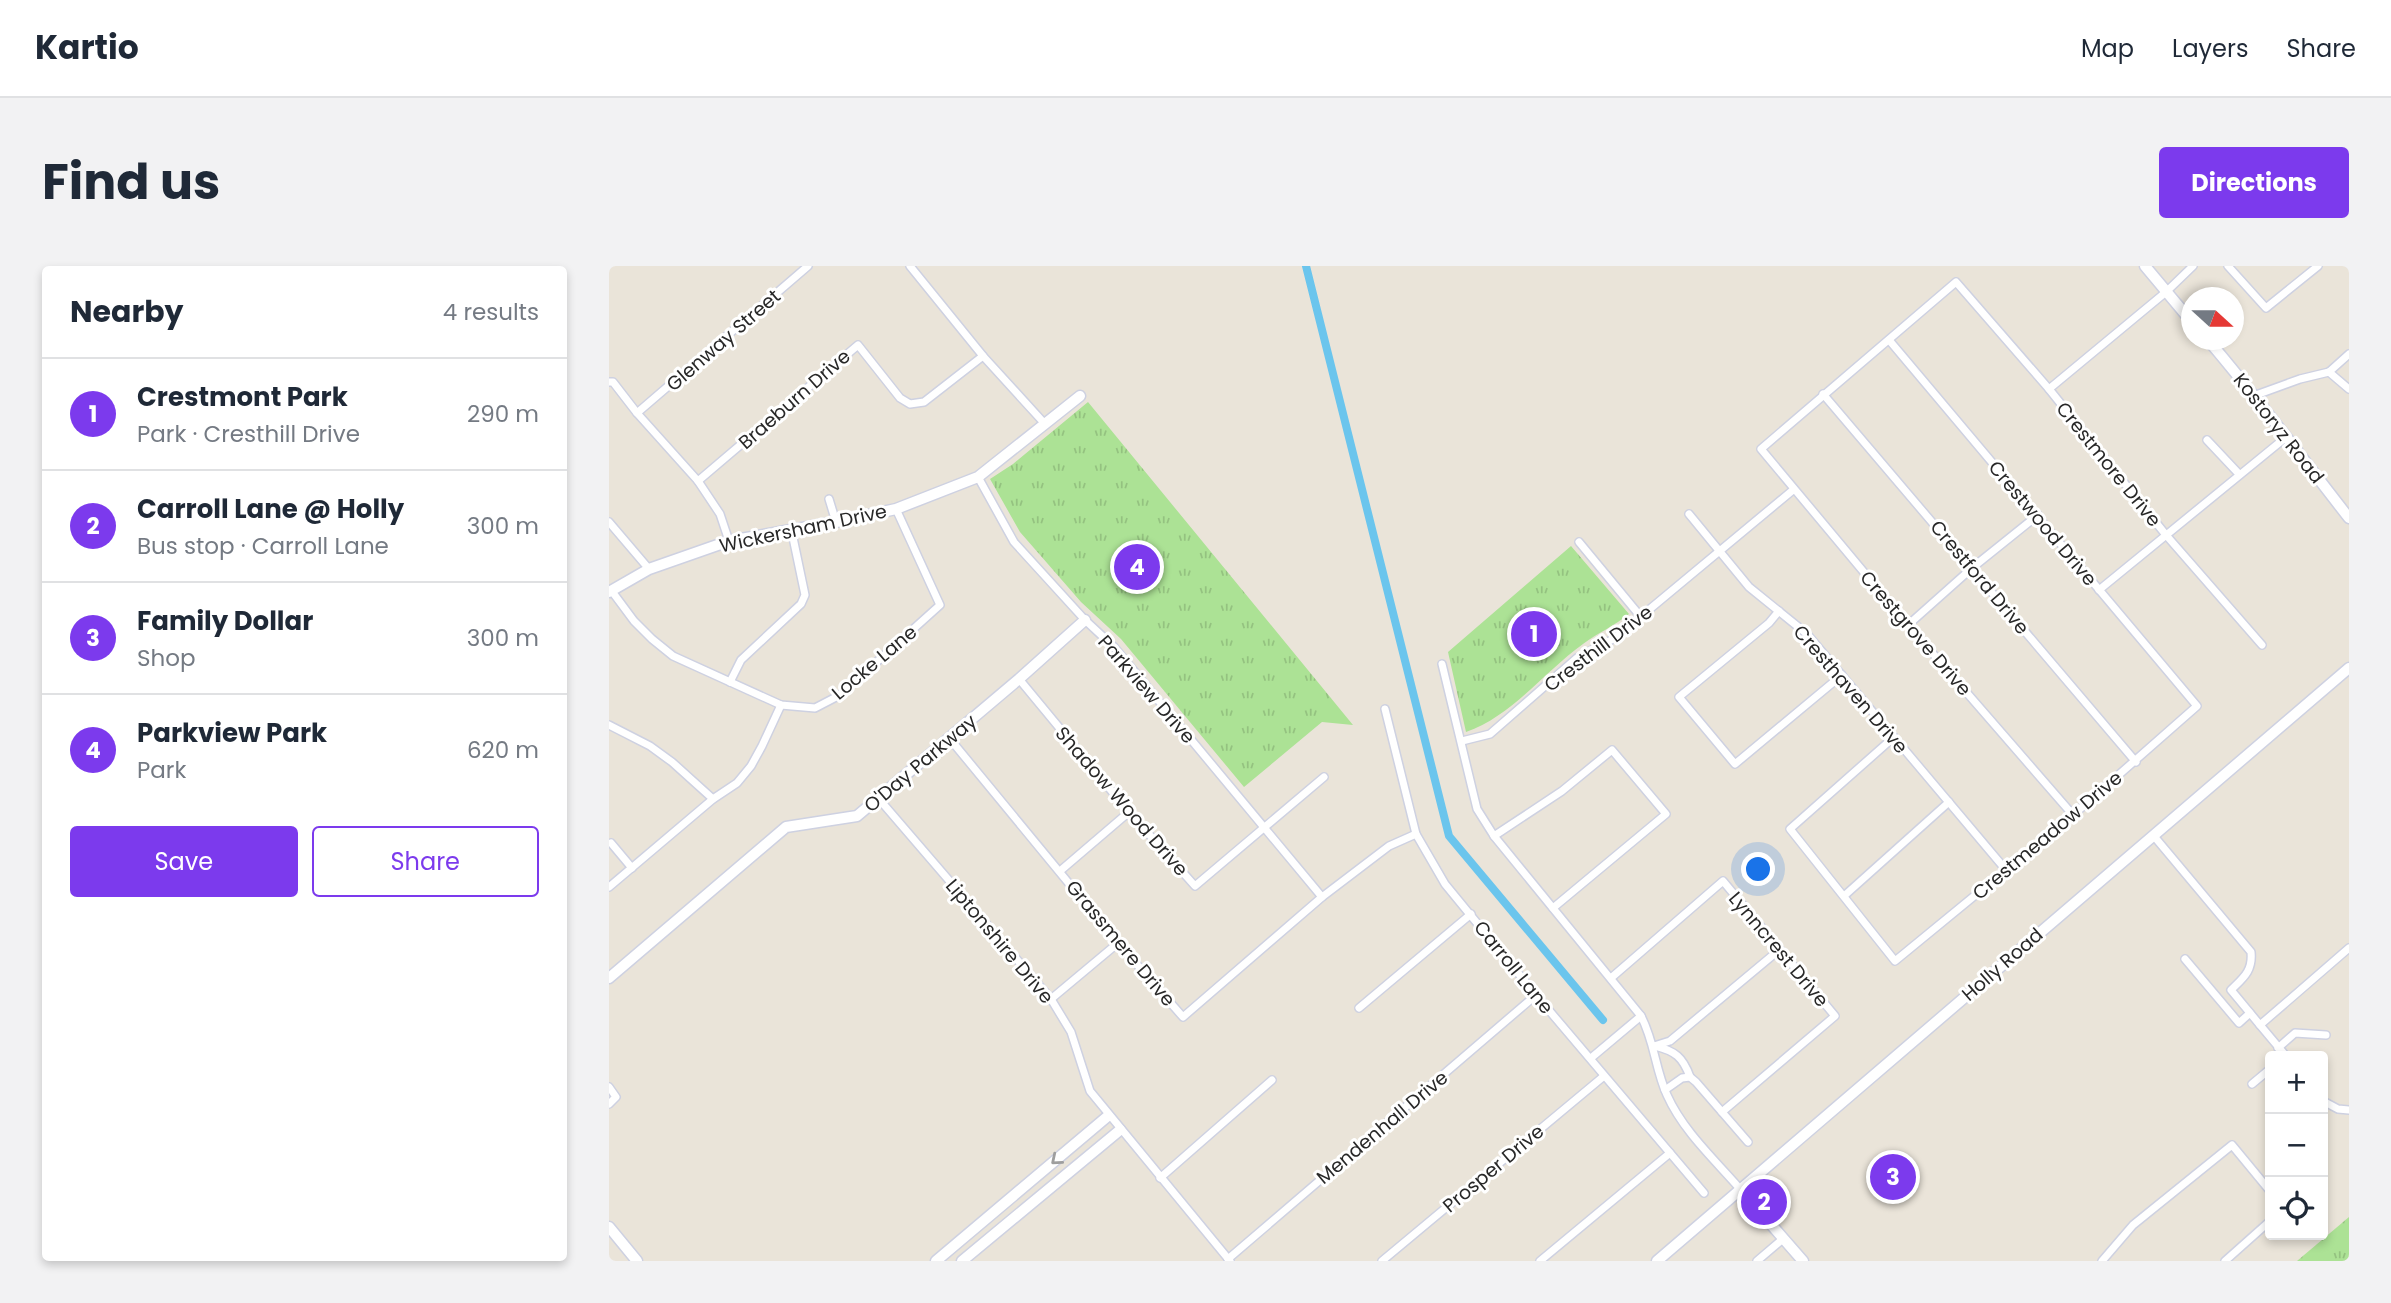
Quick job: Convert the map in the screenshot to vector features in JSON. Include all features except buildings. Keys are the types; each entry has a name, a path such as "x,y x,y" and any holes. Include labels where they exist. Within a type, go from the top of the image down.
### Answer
{"street":[{"name":"Glenway Street","path":"637,413 809,266"},
{"path":"910,266 983,356 1045,424"},
{"path":"2145,266 2181,308"},
{"path":"2049,390 2167,292 2193,266"},
{"path":"2228,266 2266,308 2318,266"},
{"name":"Crestmore Drive","path":"1889,340 1956,282 2049,390 2166,535 2262,645"},
{"path":"1823,394 1889,340"},
{"name":"Crestwood Drive","path":"1889,340 2197,706"},
{"name":"Braeburn Drive","path":"698,481 858,345 900,398 910,404 924,402 983,356"},
{"name":"Kostoryz Road","path":"2216,350 2256,395 2285,438 2349,518"},
{"path":"2256,395 2329,372 2349,354"},
{"path":"2329,372 2349,389"},
{"path":"609,382 613,382 698,481 720,514 729,541"},
{"name":"Crestgrove Drive","path":"1823,394 1761,449 1908,625 2073,815"},
{"name":"Crestford Drive","path":"1823,394 2136,762"},
{"name":"Wickersham Drive","path":"610,591 649,569 704,555 729,541 896,509 978,477 1080,396"},
{"path":"2099,590 2285,438"},
{"path":"2207,440 2239,474"},
{"name":"Parkview Drive","path":"978,477 1014,542 1085,620 1114,647 1322,897"},
{"name":"Cresthill Drive","path":"1462,741 1490,734 1577,658 1615,638 1793,490"},
{"path":"829,499 836,522"},
{"name":"Locke Lane","path":"610,591 634,621 673,656 781,705 815,708 840,695 940,605 896,509"},
{"name":"Cresthaven Drive","path":"1689,514 1749,587 1807,634 2006,870"},
{"path":"1908,625 1972,568 2038,515"},
{"path":"609,522 649,569"},
{"path":"730,682 741,660 801,604 805,594 791,528"},
{"path":"1579,542 1641,617"},
{"path":"1779,611 1769,623 1679,697 1735,764 1842,675"},
{"name":"O'Day Parkway","path":"609,978 786,827 857,816 880,799 1085,620"},
{"path":"1442,664 1477,809 1494,836 1641,1016 1654,1046 1665,1090 1675,1112 1803,1261"},
{"name":"Holly Road","path":"1657,1261 2349,668"},
{"name":"Shadow Wood Drive","path":"1019,679 1129,812 1195,886 1264,827"},
{"path":"609,887 737,783 751,765 781,705"},
{"name":"Crestmeadow Drive","path":"1844,895 1895,961 2136,762 2197,706"},
{"name":"Carroll Lane","path":"1385,709 1416,834 1445,884 1704,1193"},
{"path":"609,725 650,746 672,762 713,800"},
{"path":"1894,737 1790,830 1844,895 1949,802"},
{"name":"Grassmere Drive","path":"950,739 1118,943 1183,1017 1322,897 1389,846 1416,834"},
{"path":"1494,836 1562,791 1612,750 1666,814 1553,908"},
{"path":"1264,827 1324,777"},
{"name":"Liptonshire Drive","path":"880,799 1051,999 1071,1032 1090,1091 1229,1260"},
{"path":"1060,871 1129,812"},
{"path":"2153,835 2251,952 2249,972 2231,990 2217,997"},
{"path":"611,843 632,868"},
{"name":"Lynncrest Drive","path":"1611,978 1723,881 1835,1016 1722,1112"},
{"path":"1359,1008 1471,914"},
{"path":"1051,999 1118,943"},
{"path":"2260,1025 2349,948"},
{"path":"1654,1046 1670,1041 1779,950"},
{"path":"2185,959 2239,1023 2250,1013"},
{"path":"2231,990 2281,1051"},
{"name":"Mendenhall Drive","path":"1229,1260 1536,995"},
{"path":"1591,1058 1641,1016"},
{"path":"2278,1048 2295,1033 2326,1035"},
{"path":"1654,1046 1673,1051 1686,1067 1690,1077 1748,1142"},
{"path":"2252,1084 2265,1073"},
{"name":"Prosper Drive","path":"1382,1261 1604,1076"},
{"path":"1665,1090 1682,1078 1690,1077"},
{"path":"1160,1178 1272,1080"},
{"path":"609,1087 616,1097 609,1104"},
{"path":"2328,1104 2338,1109 2349,1110"},
{"path":"936,1261 1108,1116"},
{"path":"962,1261 1120,1129"},
{"path":"2102,1261 2133,1225 2232,1145 2265,1185"},
{"path":"1541,1261 1670,1153"},
{"path":"2225,1261 2265,1226"},
{"path":"609,1227 637,1261"},
{"path":"1757,1261 1784,1238"}],"green space":[{"path":"1088,402 1353,725 1322,722 1244,787 1121,639 1081,602 1020,532 990,479 1013,464"},
{"path":"1571,546 1629,614 1583,644 1513,705 1483,725 1466,732 1448,652"},
{"path":"2349,1217 2349,1261 2297,1261 2322,1240 2328,1240 2328,1235"}],"waterway":[{"path":"1306,266 1449,836 1603,1020"}],"place":[{"name":"Parkview Park","path":"1137,567"},
{"name":"Crestmont Park","path":"1534,634"},
{"name":"Family Dollar","path":"1893,1177"},
{"name":"Carroll Lane @ Holly","path":"1764,1202"}]}
